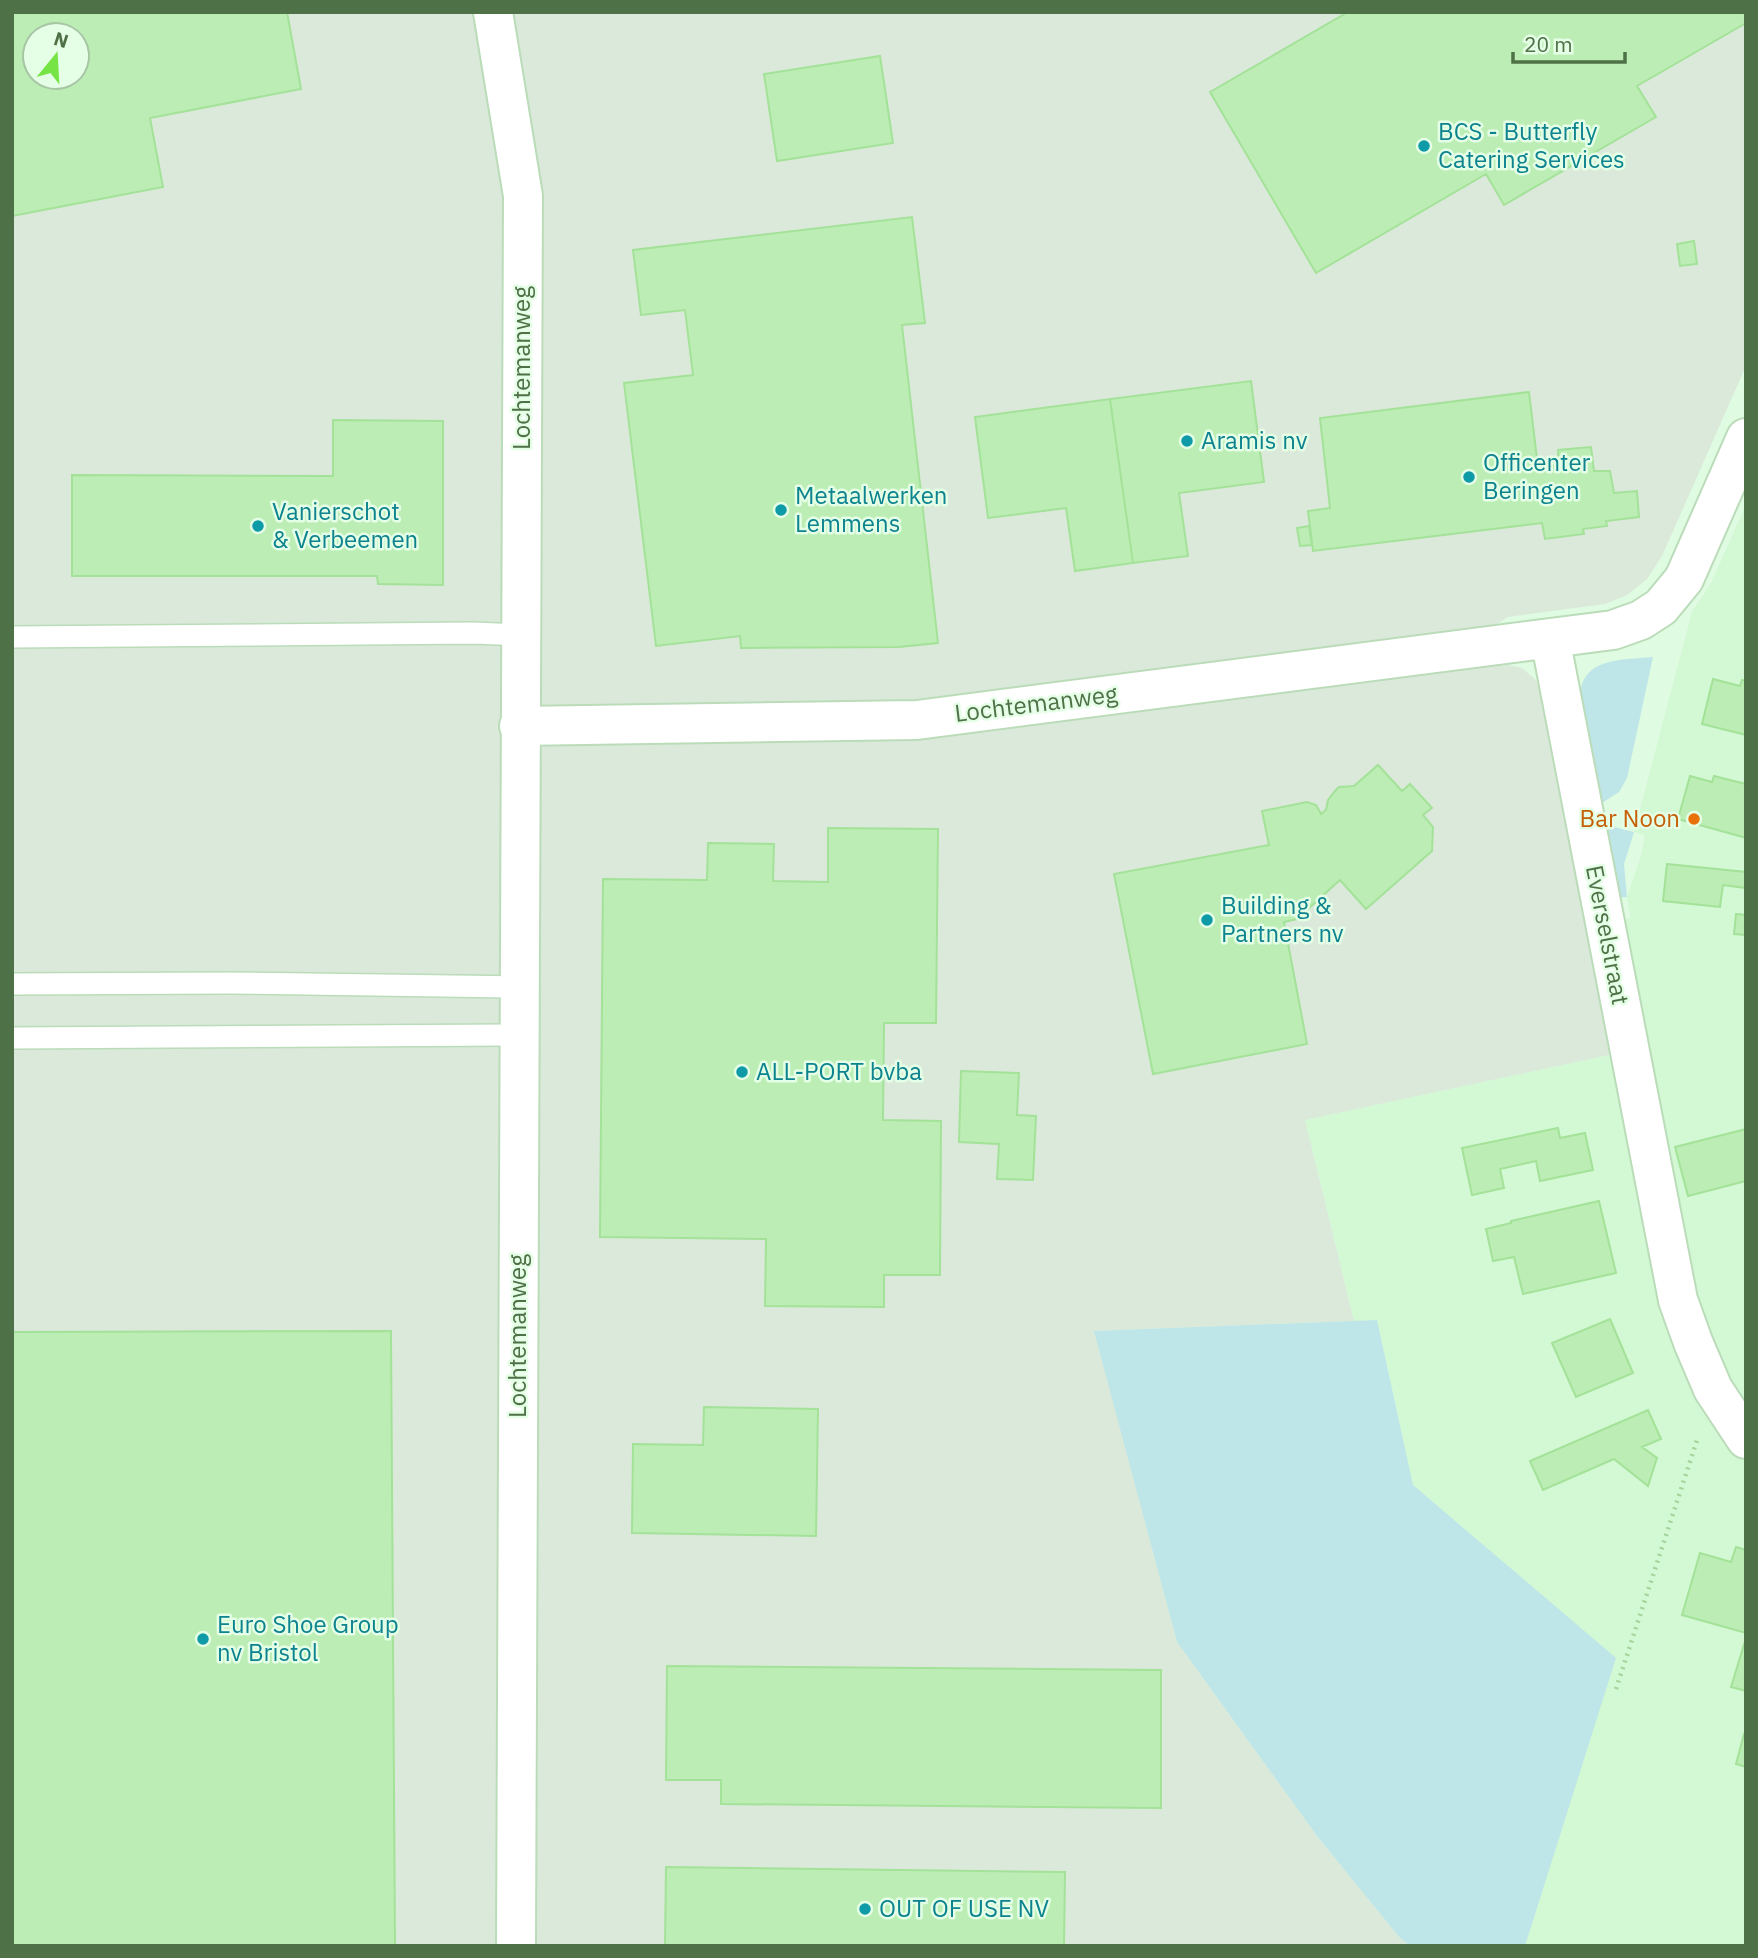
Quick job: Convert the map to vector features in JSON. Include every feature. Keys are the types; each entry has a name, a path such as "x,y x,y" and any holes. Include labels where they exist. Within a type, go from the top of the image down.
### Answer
{"street":[{"name":"Lochtemanweg","path":"493,12 523,196 516,1946"},
{"path":"1550,638 1614,630 1641,620 1661,607 1684,579 1746,438"},
{"name":"Lochtemanweg","path":"519,726 917,720 1550,638"},
{"name":"Everselstraat","path":"1550,638 1678,1300 1713,1389 1746,1438"}],"lane":[{"path":"12,637 474,633 520,635"},
{"path":"12,984 231,983 519,987"},
{"path":"12,1038 519,1035"}],"path":[{"path":"1616,1689 1713,1389"}],"shaded area":[{"path":"12,12 1746,12 1746,366 1662,556 1647,579 1627,595 1605,604 1508,617 1494,626 1499,666 1522,668 1536,680 1540,690 1614,1054 1305,1120 1354,1321 1095,1331 1177,1642 1317,1836 1399,1937 1410,1946 12,1946"},
{"path":"1746,505 1746,1410 1725,1374 1693,1291 1621,920 1631,918 1627,897 1645,835 1634,832 1692,612 1710,585"},
{"path":"1653,657 1627,778 1619,792 1602,803 1593,800 1580,698 1582,685 1587,675 1605,663"},
{"path":"1602,824 1634,832 1624,864 1627,897 1616,898"},
{"path":"1614,1054 1718,1424 1746,1462 1746,1946 1525,1946 1615,1658 1413,1485 1377,1320 1354,1321 1305,1120"},
{"path":"1377,1320 1413,1485 1616,1658 1525,1946 1410,1946 1399,1937 1317,1836 1177,1642 1094,1331"}],"building":[{"path":"12,12 287,12 301,89 150,118 163,187 12,216"},
{"name":"BCS - Butterfly Catering Services","path":"1348,12 1746,12 1746,23 1637,86 1656,117 1504,205 1486,174 1316,273 1210,92"},
{"path":"880,56 893,143 777,161 764,74"},
{"name":"Metaalwerken Lemmens","path":"912,217 925,323 902,325 938,643 899,647 741,648 740,636 656,646 624,383 693,375 685,310 641,315 633,250"},
{"path":"1694,241 1697,264 1680,266 1677,244"},
{"name":"Aramis nv","path":"1251,381 1264,482 1179,493 1188,556 1133,563 1110,399"},
{"name":"Officenter Beringen","path":"1529,392 1538,467 1559,465 1558,450 1591,447 1594,471 1610,471 1614,493 1637,491 1639,517 1606,521 1607,526 1583,529 1584,534 1545,539 1542,523 1313,551 1308,511 1330,508 1320,418"},
{"path":"1110,399 1133,563 1075,571 1066,508 988,518 975,417"},
{"name":"Vanierschot & Verbeemen","path":"333,420 443,421 443,585 378,584 377,576 72,576 72,475 333,476"},
{"path":"1309,526 1312,545 1300,546 1297,528"},
{"path":"1713,679 1740,686 1742,680 1746,681 1746,735 1702,724"},
{"name":"Building & Partners nv","path":"1378,765 1402,791 1410,784 1432,808 1423,815 1433,827 1432,851 1366,909 1340,880 1297,919 1284,922 1307,1044 1153,1074 1114,874 1269,845 1262,811 1307,802 1316,805 1321,814 1339,787 1354,786"},
{"path":"1690,776 1712,782 1714,776 1746,784 1746,838 1678,819"},
{"name":"ALL-PORT bvba","path":"828,828 938,829 936,1023 884,1023 883,1120 941,1121 940,1275 884,1275 884,1307 765,1306 766,1239 600,1237 603,879 707,880 708,843 774,844 773,881 828,882"},
{"path":"1667,864 1746,872 1746,888 1723,885 1720,907 1663,901"},
{"path":"1736,914 1746,915 1746,935 1734,934"},
{"path":"961,1071 1019,1073 1017,1115 1036,1116 1033,1180 997,1179 999,1144 959,1142"},
{"path":"1558,1128 1560,1138 1585,1133 1593,1170 1540,1181 1536,1161 1500,1169 1504,1188 1472,1195 1462,1148"},
{"path":"1746,1129 1746,1181 1688,1196 1675,1147"},
{"path":"1599,1201 1616,1273 1523,1294 1514,1257 1493,1261 1486,1229"},
{"path":"1610,1319 1633,1373 1576,1397 1552,1343"},
{"name":"Euro Shoe Group nv Bristol","path":"391,1331 395,1946 12,1946 12,1332"},
{"path":"704,1407 818,1409 816,1536 632,1533 633,1444 703,1445"},
{"path":"1648,1410 1661,1439 1642,1447 1657,1458 1648,1486 1614,1459 1543,1490 1530,1461"},
{"path":"1736,1547 1746,1550 1746,1633 1682,1615 1700,1553 1731,1562"},
{"path":"1746,1638 1746,1691 1731,1687"},
{"path":"667,1666 1161,1670 1161,1808 721,1804 721,1780 666,1780"},
{"path":"1746,1734 1746,1767 1736,1764"},
{"name":"OUT OF USE NV","path":"666,1867 1065,1872 1064,1946 665,1946"}],"place":[{"name":"BCS - Butterfly Catering Services","path":"1424,146"},
{"name":"Aramis nv","path":"1187,441"},
{"name":"Officenter Beringen","path":"1469,477"},
{"name":"Metaalwerken Lemmens","path":"781,510"},
{"name":"Vanierschot & Verbeemen","path":"258,526"},
{"name":"Bar Noon","path":"1694,819"},
{"name":"Building & Partners nv","path":"1207,920"},
{"name":"ALL-PORT bvba","path":"742,1072"},
{"name":"Euro Shoe Group nv Bristol","path":"203,1639"},
{"name":"OUT OF USE NV","path":"865,1909"}]}
